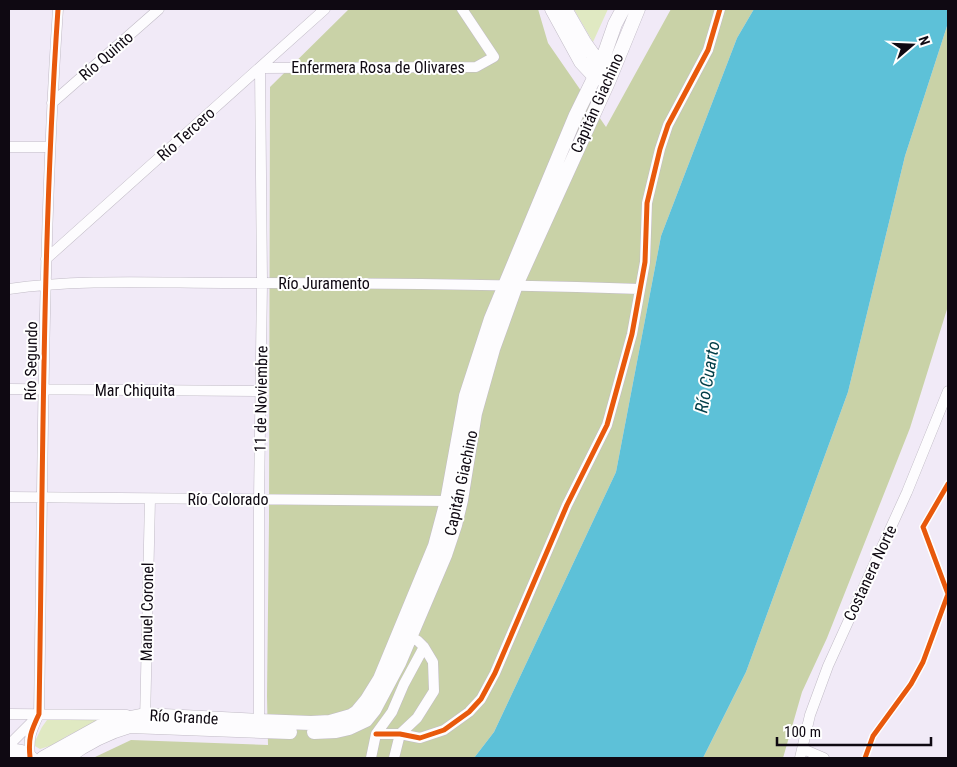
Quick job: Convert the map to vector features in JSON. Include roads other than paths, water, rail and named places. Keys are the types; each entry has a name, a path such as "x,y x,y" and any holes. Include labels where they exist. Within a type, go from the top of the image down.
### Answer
{"main road":[{"path":"552,9 581,62 602,74"},
{"path":"566,9 602,74"},
{"name":"Capitán Giachino","path":"602,74 615,24 622,9"},
{"name":"Capitán Giachino","path":"259,726 336,731 349,728 366,720 383,695 436,546 448,501 466,396 481,347 510,285 576,115 602,74 638,9"},
{"name":"Capitán Giachino","path":"358,712 368,700 405,634 445,555 461,500 475,413 510,285"},
{"name":"Río Grande","path":"145,720 259,726 330,722 358,712"},
{"path":"9,750 21,752 35,758 100,727 120,720 145,720"},
{"path":"66,758 117,729 145,720"}],"street":[{"name":"Río Segundo","path":"39,714 45,284 52,103 58,9"},
{"name":"Río Quinto","path":"52,103 159,9"},
{"name":"Río Tercero","path":"46,259 325,9"},
{"name":"Enfermera Rosa de Olivares","path":"260,68 476,67 494,58 462,9"},
{"path":"376,734 400,734 420,738 444,730 469,712 481,700 495,673 567,506 607,425 632,334 645,262 647,203 660,149 668,125 708,50 720,9"},
{"name":"11 de Noviembre","path":"259,726 259,499 262,283 260,68"},
{"path":"9,147 50,147"},
{"name":"Río Juramento","path":"9,289 45,284 262,283 510,285 640,289"},
{"name":"Mar Chiquita","path":"9,389 261,391"},
{"name":"Costanera Norte","path":"802,754 810,715 828,666 908,492 948,391"},
{"name":"Río Colorado","path":"9,497 448,501"},
{"name":"Manuel Coronel","path":"145,720 150,499"},
{"path":"394,758 400,734 417,718 434,691 434,662 424,647 405,634"},
{"path":"372,758 376,734 392,712 404,684 424,647"},
{"name":"Río Grande","path":"9,714 145,720"},
{"path":"9,745 39,714"},
{"path":"35,758 28,743 39,714"},
{"path":"802,754 824,758"}],"water":[{"name":"Río Cuarto","path":"754,9 948,9 948,23 905,156 848,392 746,672 703,758 474,758 494,732 616,472 661,236 737,38"}]}
